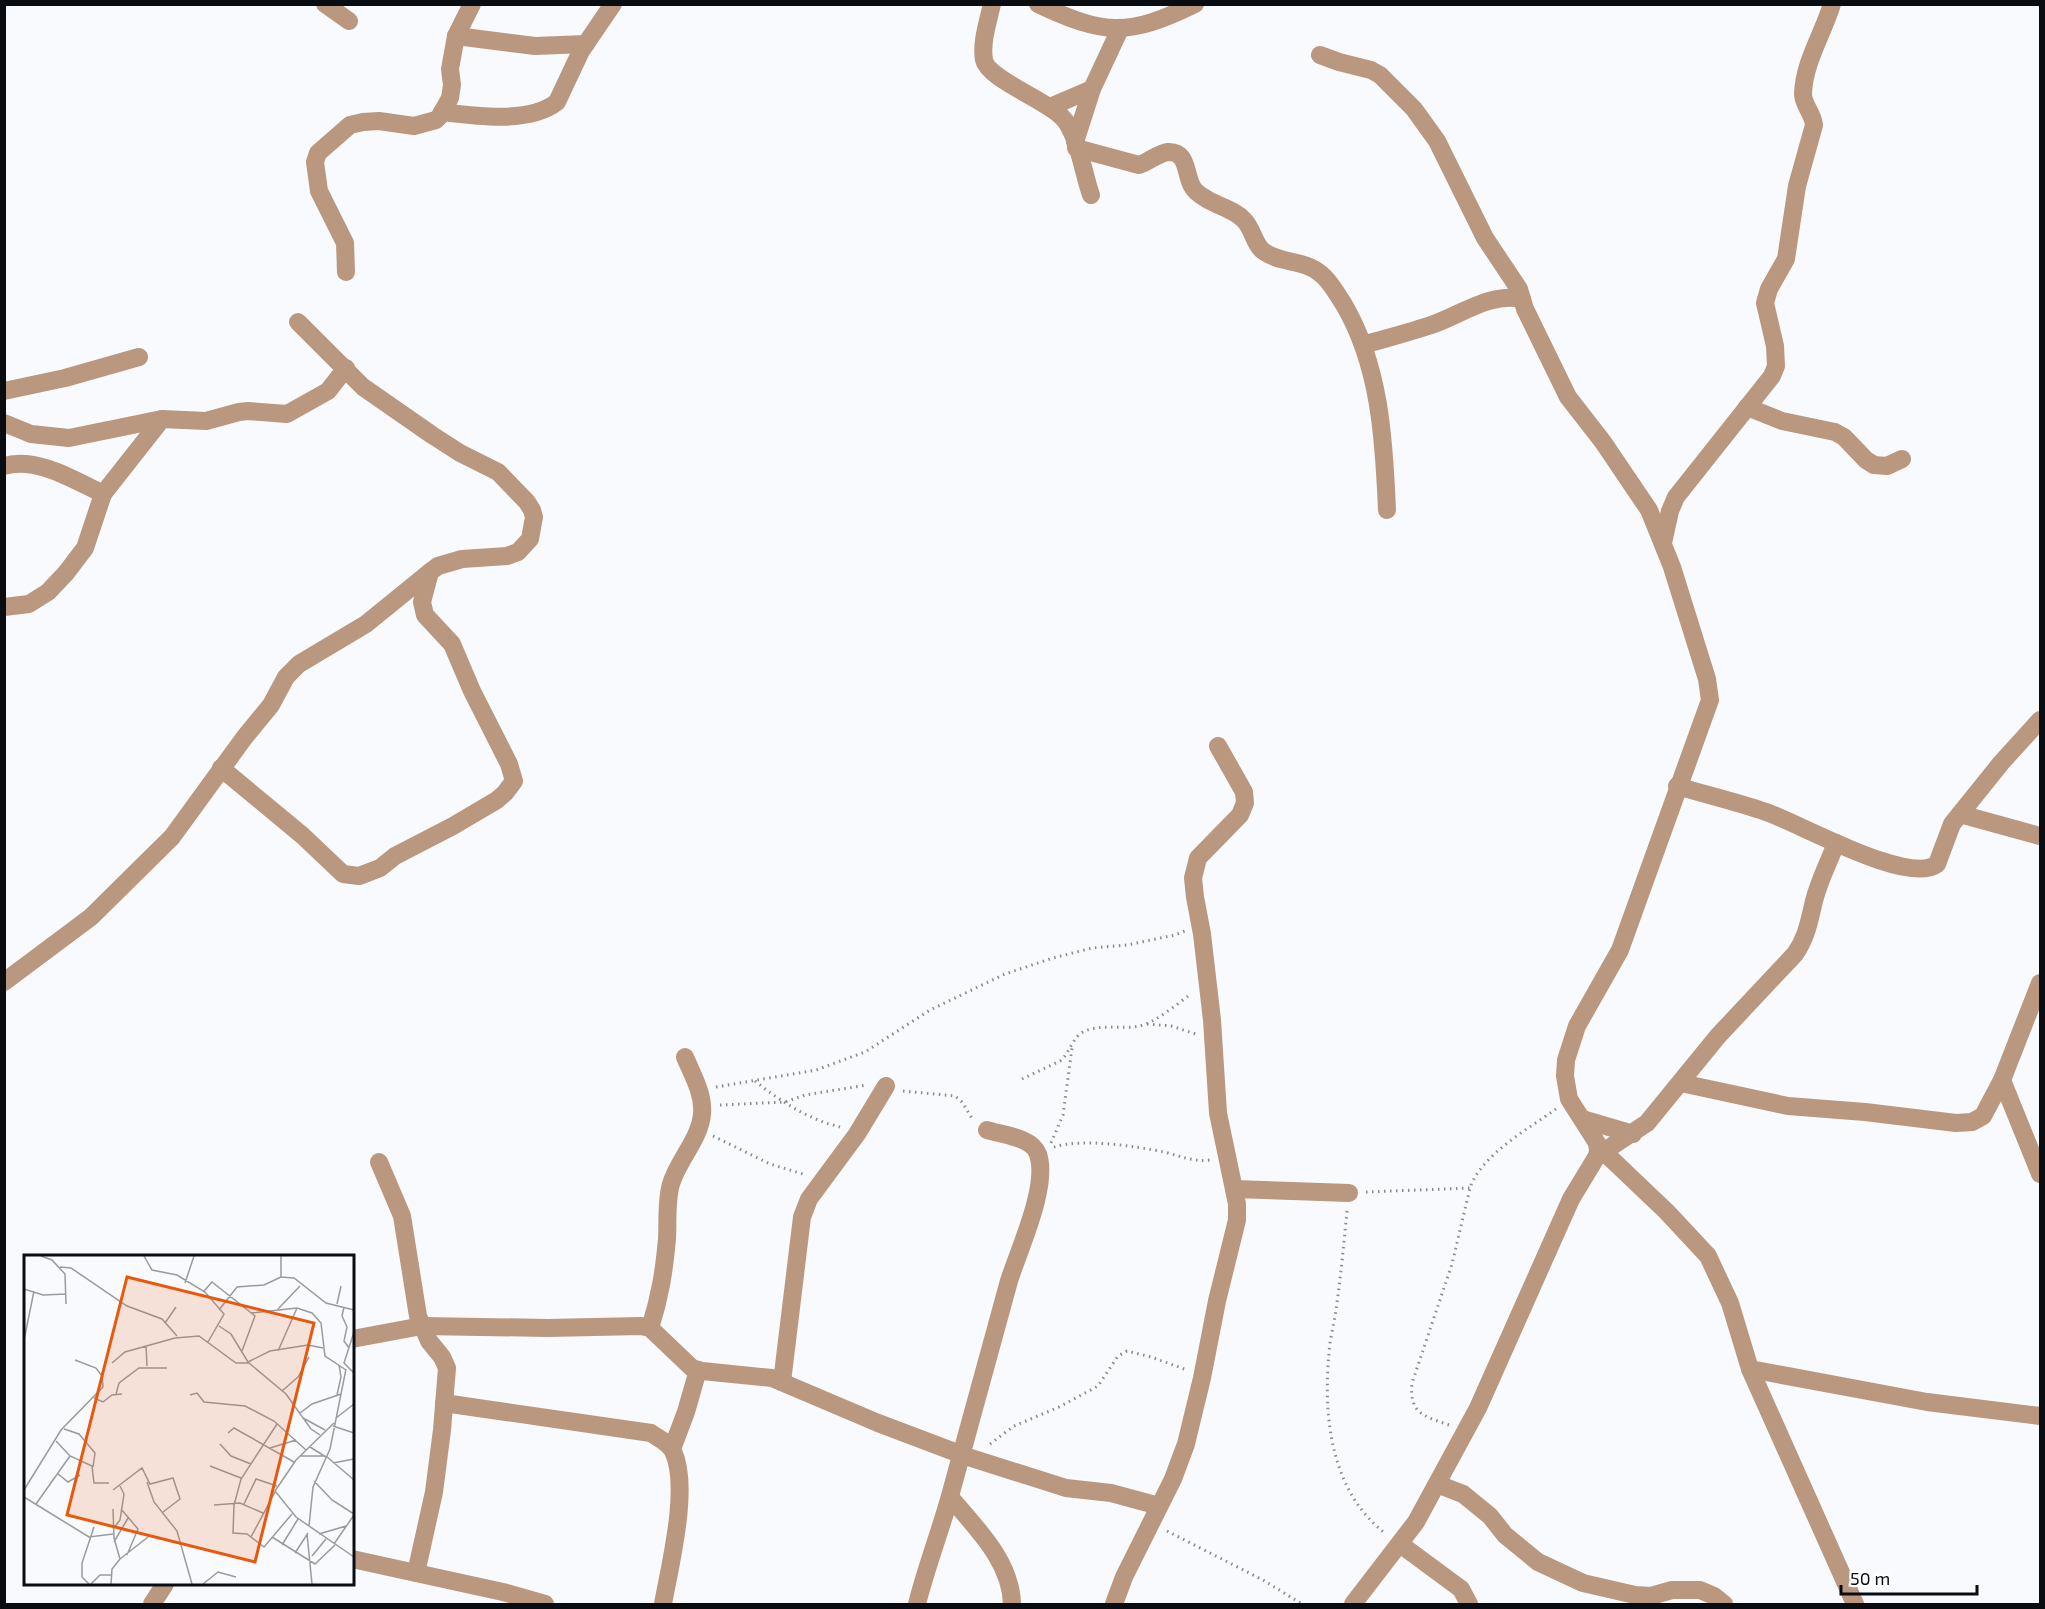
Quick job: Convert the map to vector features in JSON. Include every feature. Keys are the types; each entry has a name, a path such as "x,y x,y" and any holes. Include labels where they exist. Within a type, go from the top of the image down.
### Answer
{"street":[{"path":"325,4 349,21"},
{"path":"346,272 345,243 319,191 315,162 318,153 350,125 379,121 414,126 436,120 450,98 452,85 450,69 456,36 472,4"},
{"path":"442,112 480,117 520,115 551,107 557,102 586,44 613,4"},
{"path":"992,4 984,43 986,65 1001,78 1050,106 1063,118 1075,145 1091,195"},
{"path":"1038,4 1092,26 1120,29 1167,18 1195,4"},
{"path":"1663,543 1670,511 1677,498 1772,376 1776,366 1775,346 1765,303 1769,289 1786,259 1797,186 1814,125 1812,115 1803,98 1805,79 1815,44 1832,4"},
{"path":"1075,145 1092,89 1120,29"},
{"path":"456,36 535,46 586,44"},
{"path":"1320,55 1371,70 1388,81 1414,109 1437,141 1485,238 1519,289 1568,397 1603,442 1649,510 1663,543 1699,652 1710,700 1677,786 1643,891 1620,950 1577,1026 1570,1045 1565,1076 1569,1099 1597,1143 1600,1154 1667,1212 1708,1256 1730,1303 1750,1369 1855,1605"},
{"path":"1050,106 1092,89"},
{"path":"1075,145 1139,165 1168,152 1175,153 1181,157 1187,167 1193,189 1204,198 1243,218 1254,232 1258,246 1263,251 1311,266 1322,274 1351,316 1373,375 1384,449 1387,510"},
{"path":"1363,345 1435,323 1497,298 1510,296 1522,299"},
{"path":"4,982 91,917 172,837 221,768 271,705 286,677 299,664 366,624 438,566 450,561 507,556 518,552 530,539 534,517 532,510 498,472 460,453 363,387 298,322"},
{"path":"4,391 65,378 139,357"},
{"path":"4,423 31,434 69,438 162,418 206,421 238,412 287,414 328,391 346,368"},
{"path":"1747,407 1782,421 1844,436 1866,460 1874,465 1887,466 1902,459"},
{"path":"4,607 29,604 48,592 66,573 85,548 103,494 162,418"},
{"path":"4,466 26,465 49,470 67,476 103,494"},
{"path":"221,768 303,836 343,874 359,876 380,868 395,856 453,826 506,793 514,781 510,764 472,691 452,644 423,610 422,602 430,572"},
{"path":"1677,786 1767,813 1895,866 1924,870 1937,864 1952,824 2015,746 2040,720"},
{"path":"1114,1605 1124,1577 1173,1479 1186,1444 1237,1220 1237,1204 1218,1113 1214,1043 1195,897 1194,867 1204,850 1240,815 1245,803 1244,792 1218,746"},
{"path":"1960,814 2040,836"},
{"path":"1353,1605 1416,1522 1437,1484 1465,1431 1572,1199 1600,1154 1647,1123 1718,1036 1803,943 1808,932 1814,899 1836,843"},
{"path":"1681,1083 1788,1106 1956,1123 1972,1122 1983,1116 2002,1080 2040,983"},
{"path":"650,1328 661,1295 670,1185 702,1116 700,1098 685,1057"},
{"path":"2002,1080 2040,1174"},
{"path":"782,1382 802,1217 808,1199 857,1134 886,1086"},
{"path":"1582,1119 1632,1134"},
{"path":"917,1605 965,1456 1013,1267 1034,1206 1041,1167 1037,1151 1033,1146 987,1131"},
{"path":"379,1162 402,1216 418,1316 429,1341 446,1364 434,1492 416,1573"},
{"path":"1233,1189 1349,1193"},
{"path":"354,1339 422,1326 548,1328 641,1326 650,1328 692,1368 772,1378 878,1423 965,1456 1066,1488 1111,1493 1155,1515"},
{"path":"1750,1369 1927,1402 2040,1416"},
{"path":"672,1449 698,1370"},
{"path":"444,1403 651,1433 672,1449 679,1471 679,1502 663,1605"},
{"path":"1437,1484 1463,1494 1490,1516 1505,1535 1538,1562 1583,1583 1635,1595 1651,1596 1672,1590 1700,1590 1714,1596 1724,1605"},
{"path":"950,1497 977,1529 1005,1569 1012,1605"},
{"path":"1400,1544 1461,1589 1469,1605"},
{"path":"354,1559 503,1592 545,1605"},
{"path":"152,1605 164,1585"}],"path":[{"path":"700,1098 755,1081 816,1070 865,1052 930,1010 1005,974 1092,948 1127,945 1176,935 1200,923"},
{"path":"1146,1024 1207,983"},
{"path":"1022,1078 1060,1061 1083,1032 1091,1030 1146,1024 1171,1026 1214,1043"},
{"path":"1072,1043 1064,1115 1049,1148 1062,1144 1085,1142 1149,1149 1200,1161 1226,1159"},
{"path":"755,1081 784,1102 822,1122 857,1134"},
{"path":"700,1098 784,1102 804,1095 868,1084 886,1086 911,1092 955,1096 962,1102 974,1121 987,1131"},
{"path":"1465,1431 1426,1417 1416,1410 1411,1396 1416,1373 1452,1264 1473,1178 1483,1164 1569,1099"},
{"path":"698,1128 770,1164 821,1180"},
{"path":"1400,1544 1377,1527 1349,1492 1336,1460 1332,1435 1328,1400 1329,1353 1337,1305 1349,1193 1470,1188"},
{"path":"965,1456 999,1439 1014,1426 1059,1407 1098,1386 1118,1356 1127,1351 1151,1357 1202,1376"},
{"path":"1155,1515 1302,1605"}]}
